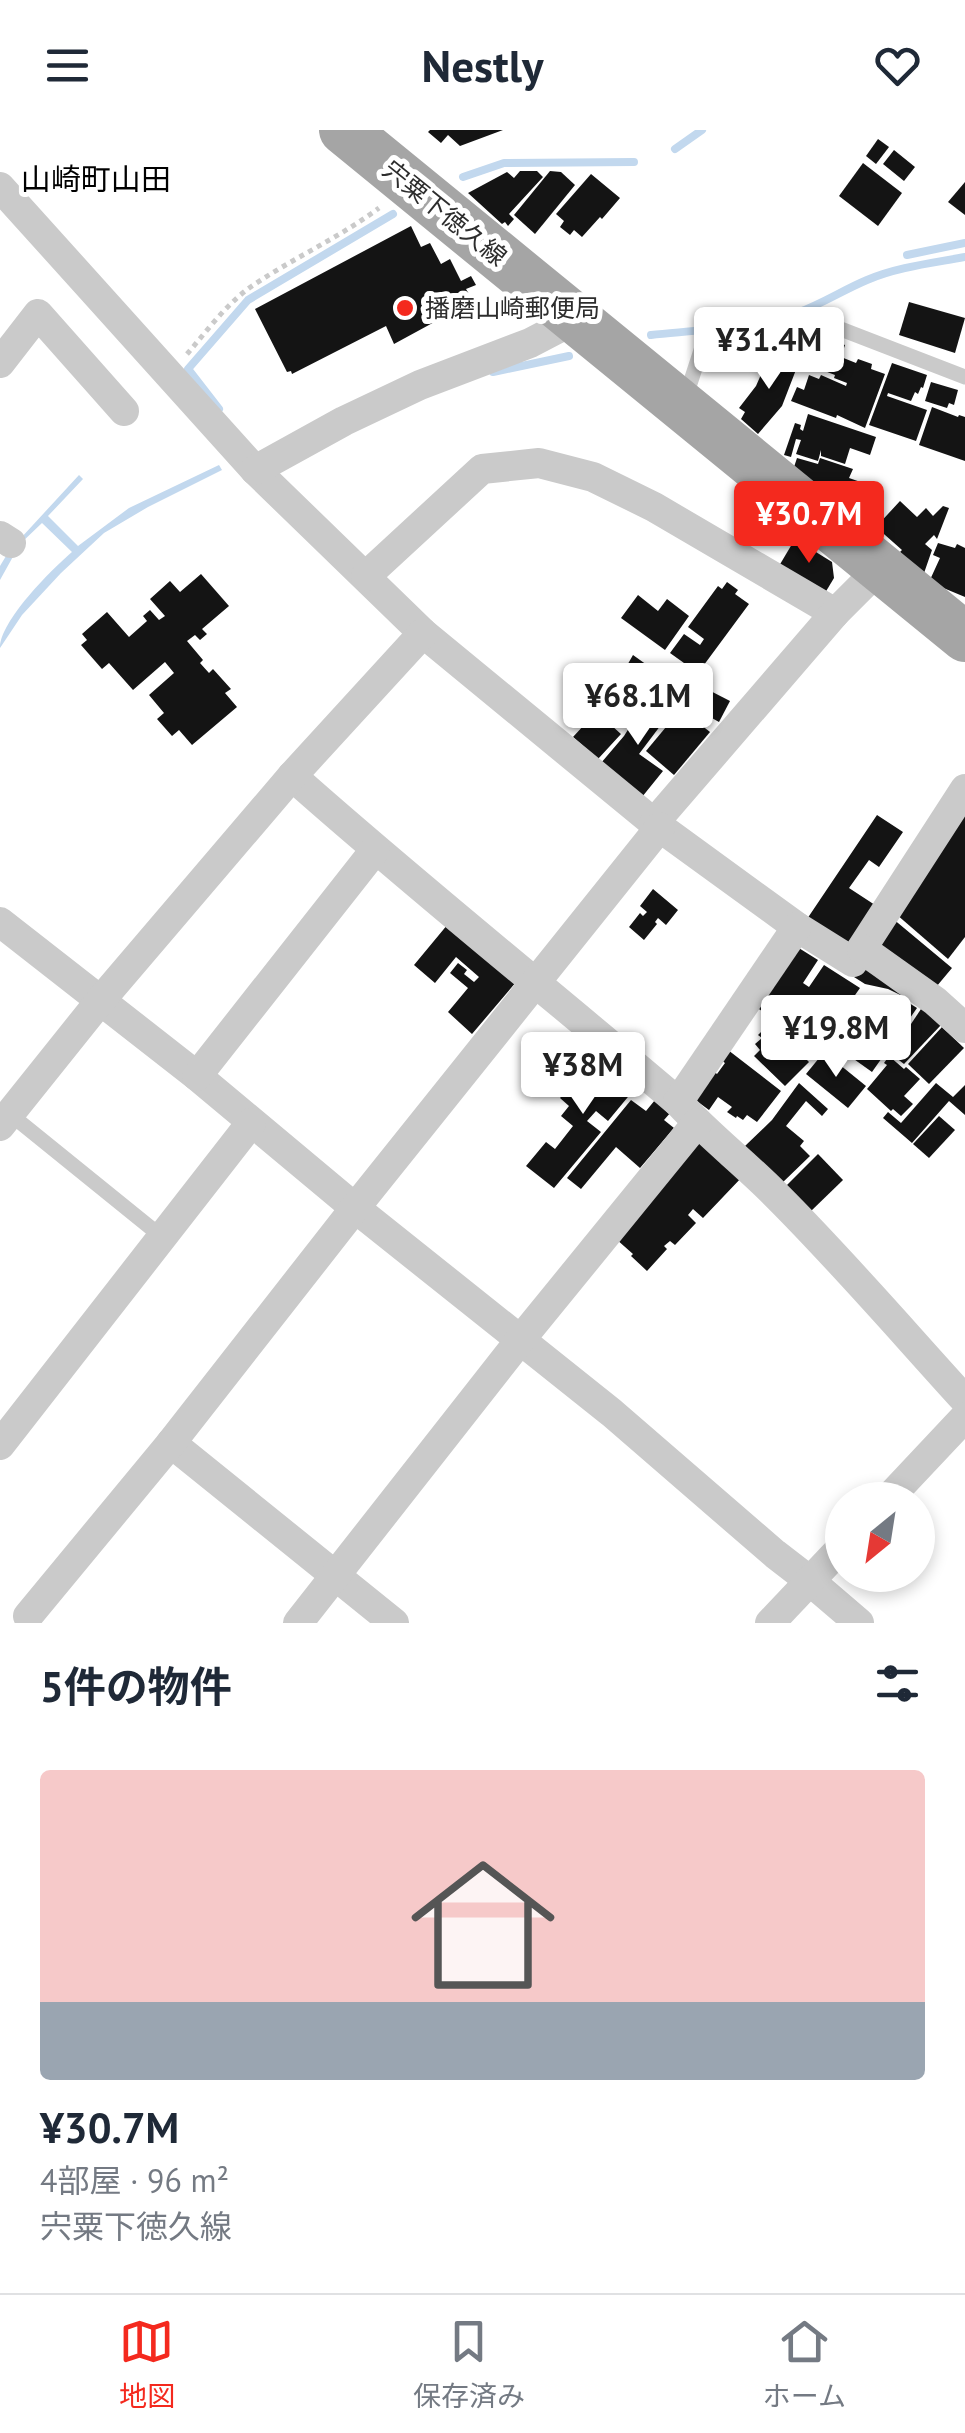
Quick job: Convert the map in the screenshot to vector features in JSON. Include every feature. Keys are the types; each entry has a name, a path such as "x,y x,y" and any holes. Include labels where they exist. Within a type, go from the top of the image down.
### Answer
{"main road":[{"name":"宍粟下徳久線","path":"344,130 965,637"}],"street":[{"path":"0,186 256,470 423,633 656,825 796,927 853,962 965,789"},
{"path":"0,363 38,314 124,411"},
{"path":"256,470 344,420 420,385 530,343 576,319"},
{"path":"366,576 482,469 539,464 593,477 836,613"},
{"path":"22,1617 171,1442 537,982 656,825 836,613 880,568"},
{"path":"7,1110 292,776 423,633"},
{"path":"292,776 688,1113 806,1225 964,1415 903,1482"},
{"path":"197,1076 375,850"},
{"path":"0,922 197,1076 612,1413 859,1623"},
{"path":"298,1623 521,1339 688,1113 796,927"},
{"path":"862,949 935,1001 965,1028"},
{"path":"0,1445 252,1123"},
{"path":"171,1442 394,1623"},
{"path":"770,1623 825,1565"}],"lane":[{"path":"682,408 702,347 820,321 965,377"},
{"path":"7,1110 162,1237"}],"path":[{"path":"168,376 252,286 350,230 411,185"}],"water":[{"path":"219,465 222,470 104,533 22,615 0,648 17,611 72,552 42,523 20,544 0,580 0,566 9,551 79,475 83,479 48,516 78,546 129,508"}],"building":[{"path":"430,130 503,130 460,146 448,135 441,143"},
{"path":"878,139 889,147 876,164 866,156"},
{"path":"894,150 915,167 904,181 883,164"},
{"path":"863,163 902,193 878,226 839,196"},
{"path":"520,171 537,171 543,177 509,214 514,219 508,226 468,193 507,172 514,178"},
{"path":"550,171 561,172 575,185 535,234 514,215"},
{"path":"591,174 620,198 582,237 574,230 570,235 560,227 564,221 556,214"},
{"path":"965,182 965,215 948,202"},
{"path":"411,226 421,247 430,243 441,264 450,259 461,281 471,276 476,285 466,289 473,301 394,344 386,326 292,374 287,372 255,309"},
{"path":"909,302 965,318 955,353 899,335"},
{"path":"820,335 845,345 841,357 872,364 871,369 885,374 865,428 791,401 797,387 804,390 809,375 819,379 821,375 846,386 835,375 809,365"},
{"path":"781,341 800,348 797,357 777,350"},
{"path":"771,352 799,362 782,406 758,434 741,419 745,412 739,408 756,386"},
{"path":"892,363 927,375 923,388 918,394 915,392 911,401 888,393 887,396 927,410 916,441 869,425"},
{"path":"931,382 958,390 954,405 949,403 947,408 925,401"},
{"path":"932,407 965,417 965,461 919,445"},
{"path":"808,414 876,437 870,455 850,448 845,464 821,456 821,450 818,461 796,454 801,440 796,439 791,457 784,455 795,423 803,431"},
{"path":"797,458 818,464 820,458 853,469 849,478 875,487 849,514 793,470"},
{"path":"900,501 917,517 926,508 933,516 943,506 949,508 937,539 934,535 925,544 932,550 923,576 876,527"},
{"path":"795,539 832,562 834,578 825,593 779,566"},
{"path":"938,543 965,548 965,597 929,582 940,558 933,555"},
{"path":"201,574 229,606 202,629 207,634 200,640 195,635 187,641 209,673 213,669 231,689 225,693 237,707 192,745 179,730 172,736 157,719 164,713 149,695 174,673 165,662 133,690 109,663 102,669 81,645 87,640 82,634 107,612 129,637 147,621 143,616 150,610 159,620 165,616 150,599 170,581 180,592"},
{"path":"727,582 749,604 698,673 670,653 684,634 700,645 704,639 688,627 718,586 722,589"},
{"path":"638,595 658,611 667,599 689,616 665,650 621,618"},
{"path":"633,655 647,665 641,674 653,682 634,712 609,697"},
{"path":"680,664 697,677 680,699 663,686"},
{"path":"695,683 730,701 719,722 685,703"},
{"path":"650,695 673,709 639,754 663,771 642,797 601,763"},
{"path":"602,697 610,702 601,716 621,734 598,759 573,737 596,712 593,711"},
{"path":"681,709 710,732 674,775 646,751"},
{"path":"965,809 965,937 948,959 896,914"},
{"path":"877,815 903,832 879,867 869,860 849,888 875,905 850,948 807,919"},
{"path":"653,889 678,910 666,925 658,918 644,940 629,927 640,913 643,916 647,912 640,906"},
{"path":"892,918 952,968 921,1005 888,989 865,984 843,970"},
{"path":"448,924 517,981 472,1034 448,1012 468,988 450,973 458,963 474,982 479,977 456,957 435,983 414,965"},
{"path":"794,945 818,960 803,983 809,987 824,965 860,988 820,1045 801,1032 798,1036 753,1005"},
{"path":"898,996 917,1008 872,1072 830,1042 851,1012 881,1031 892,1016 887,1011"},
{"path":"923,1006 942,1024 904,1064 891,1054"},
{"path":"770,1023 809,1062 785,1086 754,1056 760,1050 755,1044 762,1038 758,1035"},
{"path":"942,1027 964,1048 929,1084 908,1064"},
{"path":"728,1050 781,1091 757,1122 747,1115 743,1120 736,1118 727,1112 732,1107 718,1097 709,1110 690,1096 711,1069 717,1074"},
{"path":"824,1052 866,1086 848,1108 806,1074"},
{"path":"597,1053 637,1086 608,1121 596,1111 587,1121 601,1132 554,1188 526,1166 546,1142 555,1149 573,1126 561,1116 569,1106 560,1098"},
{"path":"889,1056 920,1079 904,1096 913,1104 901,1116 867,1089 887,1065 884,1063"},
{"path":"799,1083 828,1109 822,1116 806,1101 786,1126 804,1141 800,1146 810,1156 781,1184 745,1146 772,1120"},
{"path":"936,1083 953,1097 965,1085 965,1115 949,1101 912,1143 883,1118 888,1112 901,1123"},
{"path":"631,1100 646,1111 655,1100 671,1112 664,1120 674,1128 640,1168 616,1147 581,1189 567,1178"},
{"path":"939,1116 955,1130 929,1158 913,1144"},
{"path":"698,1134 743,1176 703,1218 693,1209 688,1215 696,1223 675,1245 670,1241 664,1246 667,1249 647,1271 616,1239"},
{"path":"818,1154 843,1180 809,1213 785,1187"}],"waterway":[{"path":"675,149 702,130"},
{"path":"463,177 504,163 634,162"},
{"path":"219,409 188,369 248,300 393,214"},
{"path":"907,255 965,243"},
{"path":"651,335 779,318 879,276 965,257"},
{"path":"493,372 569,356"}],"place":[{"name":"播磨山崎郵便局","path":"405,308"}],"district":[{"name":"山崎町山田","path":"96,178"}]}
